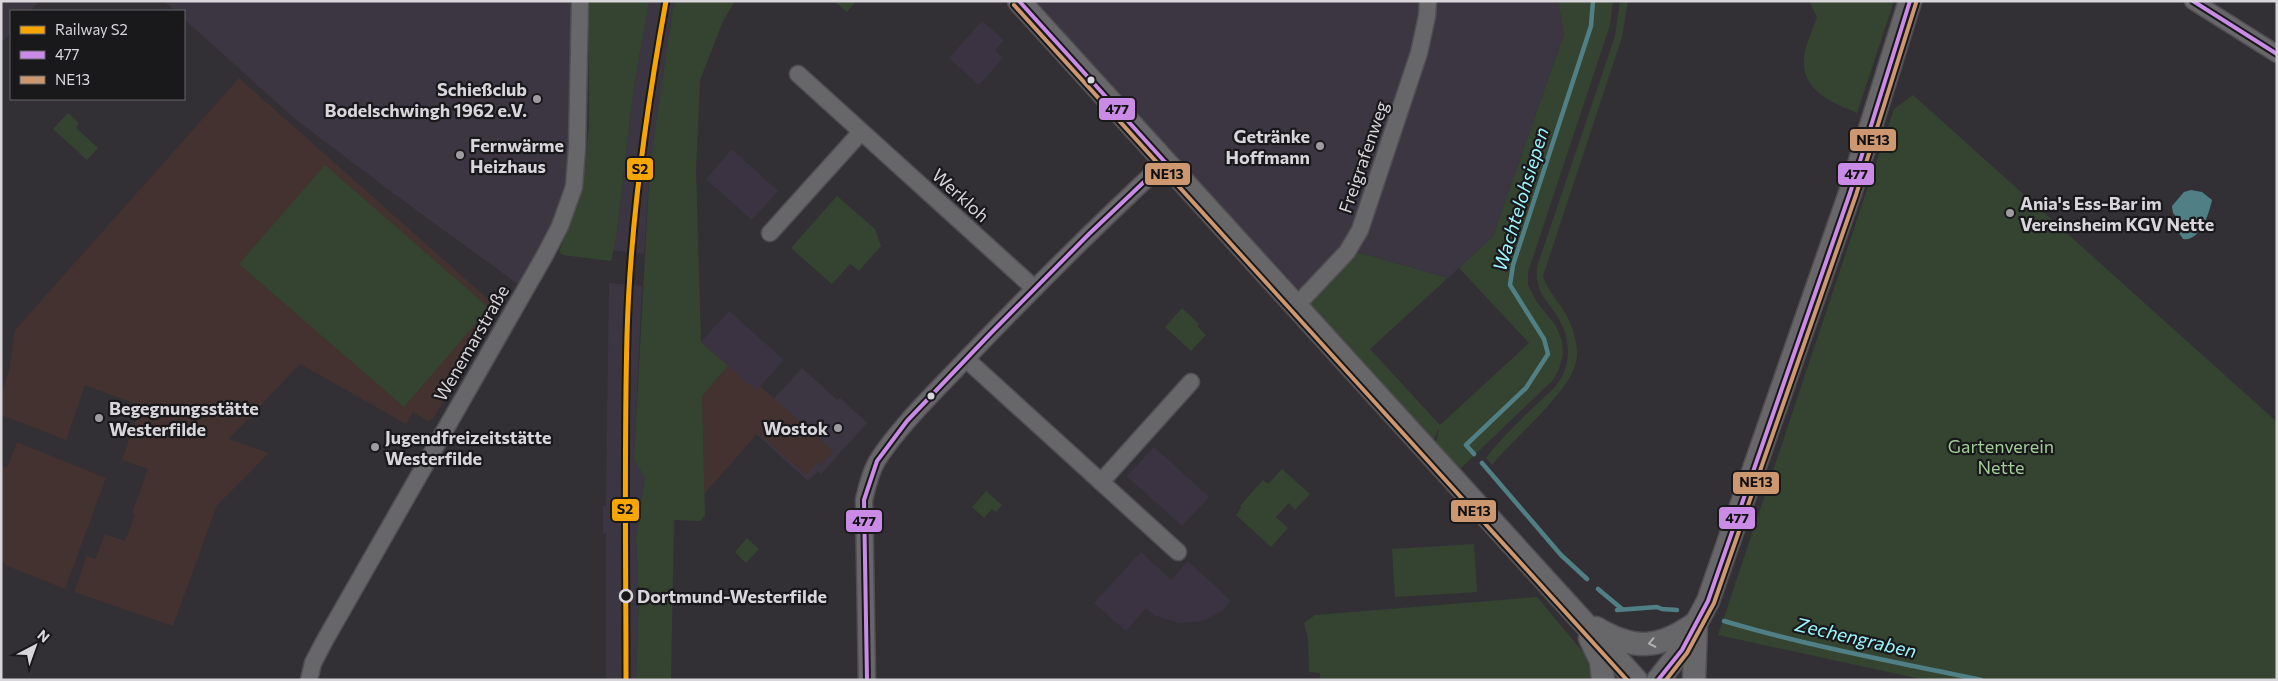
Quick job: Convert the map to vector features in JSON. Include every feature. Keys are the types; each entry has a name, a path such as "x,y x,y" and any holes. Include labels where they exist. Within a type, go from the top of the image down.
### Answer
{"street":[{"name":"Wenemarstraße","path":"309,680 313,663 325,640 560,226 574,187 577,148 580,1"},
{"path":"1019,1 1636,680"},
{"name":"Freigrafenweg","path":"1296,306 1347,252 1360,230 1419,53 1427,16 1428,1"},
{"path":"1658,680 1682,650 1708,601 1850,193 1910,1"},
{"path":"2199,3 2277,54"},
{"name":"Werkloh","path":"798,74 1034,288"},
{"path":"770,233 860,132"},
{"path":"867,680 864,500 868,482 876,462 891,442 966,359 1034,288 1096,226 1165,162"},
{"path":"966,359 1178,552"},
{"path":"1101,482 1191,382"},
{"path":"1581,619 1620,641 1646,644 1682,633 1696,623"},
{"path":"1581,619 1601,661 1603,680"},
{"path":"1694,680 1696,623"}],"shaded area":[{"path":"1,1 39,1 31,10 10,10 10,33 1,43"},
{"path":"164,1 580,1 574,187 526,290 295,119 185,20 185,10 174,10"},
{"path":"649,1 674,1 650,164 644,254 612,250 617,231 633,92"},
{"path":"1019,1 1558,1 1564,34 1493,236 1448,278 1364,254 1348,252 1296,306"},
{"path":"982,21 1004,40 995,50 1003,58 979,85 949,58"},
{"path":"239,78 496,306 433,419 428,421 413,412 406,424 300,364 229,439 269,453 217,505 173,626 74,592 87,556 95,559 105,534 125,541 135,515 132,513 148,469 122,460 141,406 85,385 66,440 4,416 1,413 1,394 9,371 15,330"},
{"path":"732,149 778,191 752,220 706,179"},
{"path":"609,283 642,286 634,459 645,478 636,537 639,597 636,680 606,680 606,533 603,533 603,506 606,506"},
{"path":"729,311 784,360 756,391 701,342"},
{"path":"728,366 756,390 760,386 833,451 821,465 817,462 806,475 758,433 704,494 702,396"},
{"path":"802,368 837,400 840,398 867,423 821,474 818,471 808,481 752,430 753,422"},
{"path":"17,442 106,478 65,589 7,566 1,560 1,466 7,468"},
{"path":"1154,447 1209,497 1182,526 1127,476"},
{"path":"1141,552 1171,580 1188,561 1231,601 1223,610 1203,621 1179,623 1156,616 1146,608 1126,631 1094,603"}],"green space":[{"path":"589,1 649,1 633,92 617,231 611,261 563,255 559,252 579,198 585,168 589,126"},
{"path":"674,1 735,1 723,21 700,80 696,171 701,342 728,366 702,396 705,515 700,521 674,520 671,680 636,680 639,597 636,537 645,478 634,459 650,164"},
{"path":"834,1 856,1 847,12"},
{"path":"1558,1 1613,1 1610,25 1528,272 1528,285 1536,301 1556,326 1562,341 1563,355 1553,380 1460,469 1436,443 1439,428 1429,450 1297,306 1348,252 1364,254 1448,278 1370,349 1440,425 1529,343 1459,268 1493,236 1564,34"},
{"path":"1620,1 1628,1 1622,37 1543,276 1571,325 1577,348 1576,362 1572,374 1552,401 1492,465 1486,458 1511,429 1556,386 1567,362 1568,347 1565,332 1538,286 1537,267 1615,36"},
{"path":"1809,1 1894,1 1857,113 1838,105 1820,94 1808,79 1804,69 1804,58 1807,42 1817,17"},
{"name":"Gartenverein Nette","path":"1913,95 2277,422 2277,680 1925,680 1718,635 1894,109"},
{"path":"68,113 79,123 76,128 98,148 87,160 53,129"},
{"path":"325,165 489,308 404,407 239,264"},
{"path":"837,196 875,229 881,246 859,271 850,264 832,284 791,248"},
{"path":"1182,308 1199,324 1197,326 1206,335 1191,351 1165,327"},
{"path":"1282,469 1310,494 1295,510 1289,503 1276,517 1288,528 1271,547 1236,515 1241,508 1240,506 1263,480 1268,484"},
{"path":"986,491 1002,505 996,512 992,509 984,518 972,507"},
{"path":"747,538 759,549 746,563 735,552"},
{"path":"1474,544 1477,592 1395,597 1392,549"},
{"path":"1537,597 1584,653 1594,680 1320,680 1320,673 1309,672 1308,638 1304,623 1315,615"}],"water":[{"path":"2191,190 2202,192 2212,200 2209,212 2199,232 2189,239 2183,239 2176,228 2178,219 2173,213 2172,206 2184,192"}],"waterway":[{"name":"Wachtelohsiepen","path":"1474,454 1466,445 1526,388 1548,354 1544,339 1510,285 1513,265 1591,26 1593,1"},
{"name":"Wachtelohsiepen","path":"1482,463 1561,555 1587,579"},
{"name":"Wachtelohsiepen","path":"1598,589 1622,609"},
{"name":"Wachtelohsiepen","path":"1617,610 1657,607 1677,610"},
{"name":"Zechengraben","path":"1724,621 1820,646 1981,680"}],"rail line":[{"name":"S2","path":"626,680 626,421 629,293 640,168 666,1"}],"transit line":[{"name":"477","path":"1019,1 1165,162"},
{"name":"477","path":"1658,680 1682,650 1708,601 1850,193 1910,1"},
{"name":"477","path":"2193,1 2277,54"},
{"name":"NE13","path":"1666,680 1687,653 1714,603 1856,195 1916,3"},
{"name":"NE13","path":"1014,5 1627,680"},
{"name":"477","path":"867,680 864,500 877,461 907,421 990,334 1089,234 1165,162"}],"place":[{"name":"Schießclub Bodelschwingh 1962 e.V.","path":"537,99"},
{"name":"Getränke Hoffmann","path":"1320,146"},
{"name":"Fernwärme Heizhaus","path":"460,155"},
{"name":"Ania's Ess-Bar im Vereinsheim KGV Nette","path":"2010,213"},
{"name":"Begegnungsstätte Westerfilde","path":"99,418"},
{"name":"Wostok","path":"838,428"},
{"name":"Jugendfreizeitstätte Westerfilde","path":"375,447"},
{"name":"Dortmund-Westerfilde","path":"626,596"}]}
